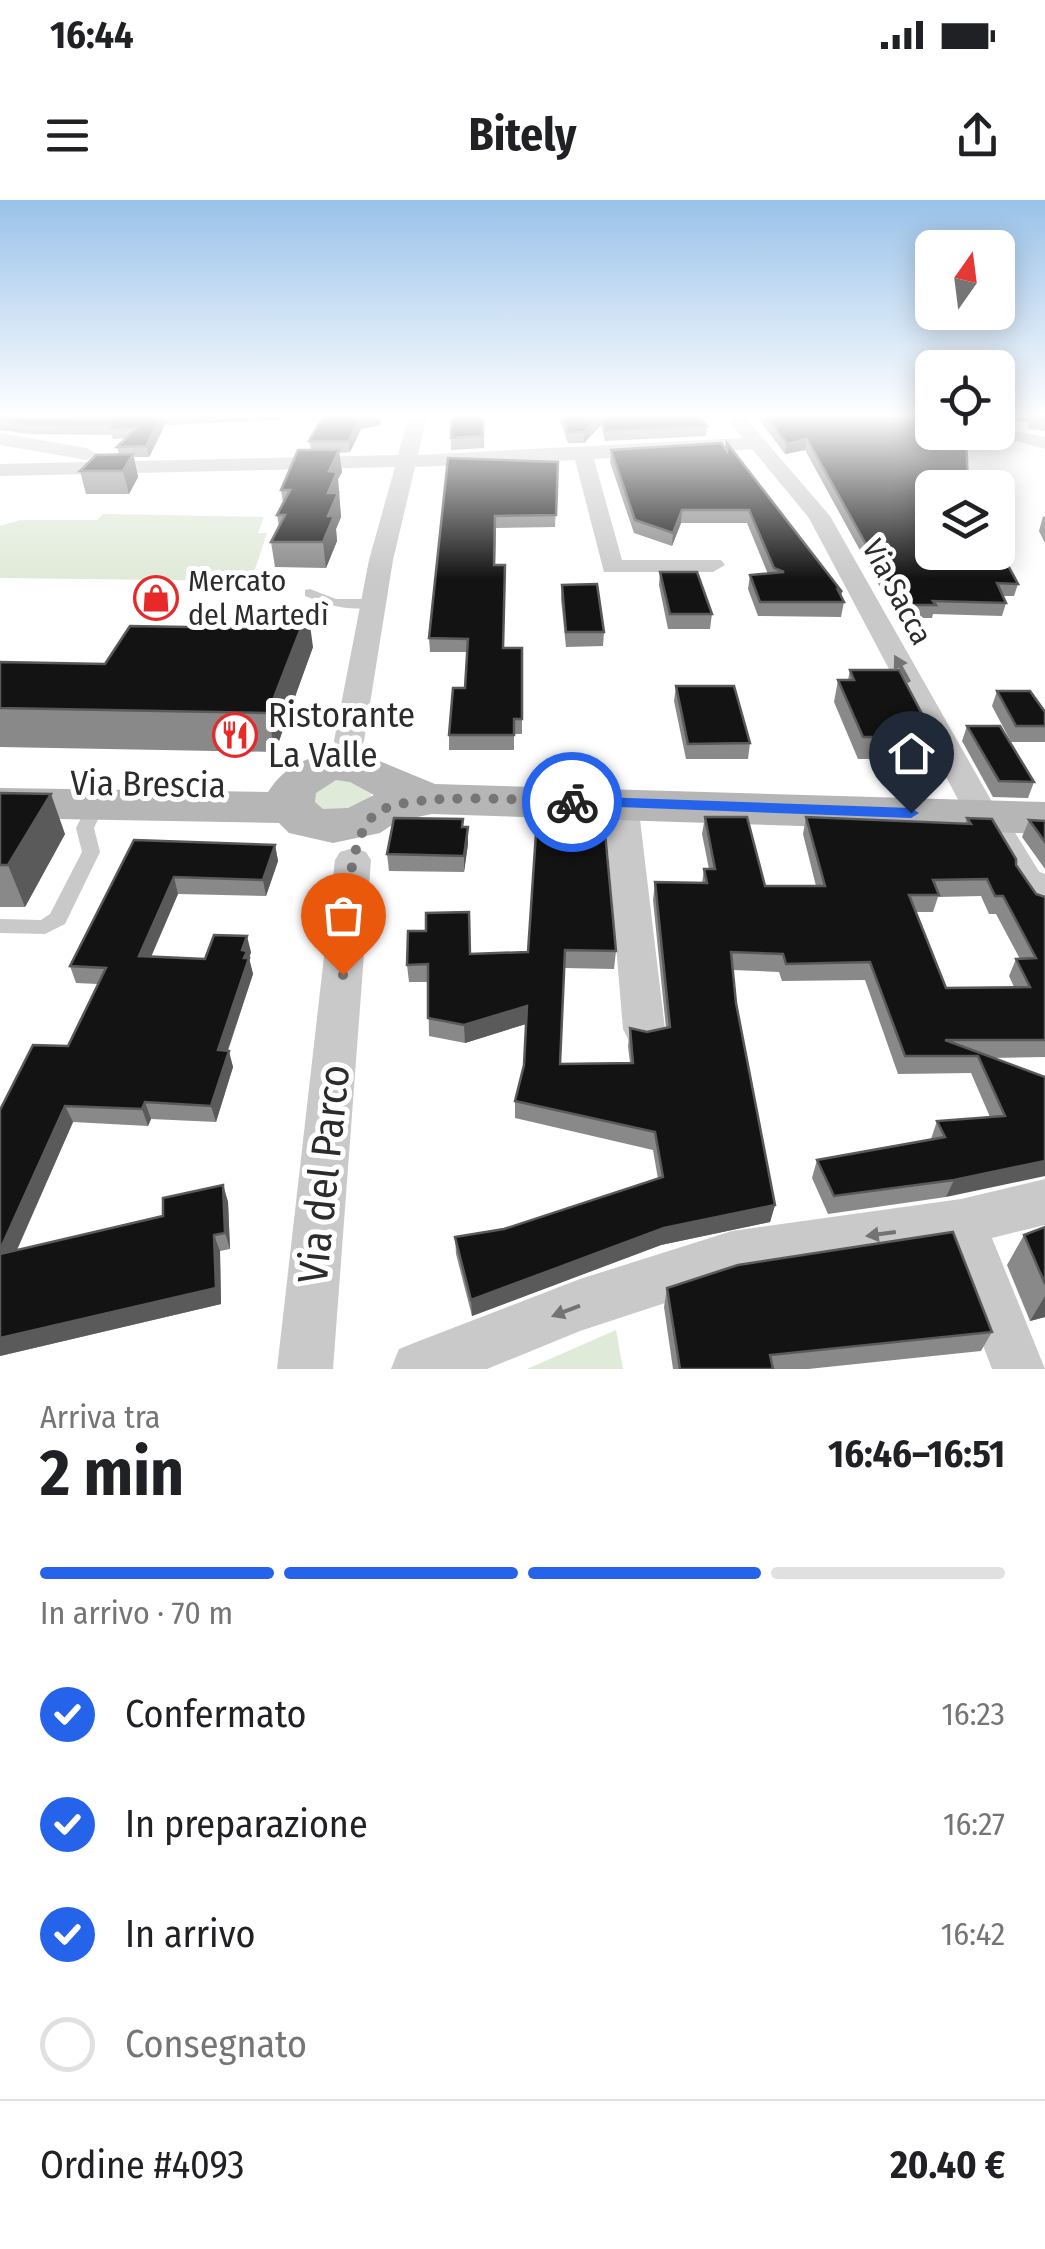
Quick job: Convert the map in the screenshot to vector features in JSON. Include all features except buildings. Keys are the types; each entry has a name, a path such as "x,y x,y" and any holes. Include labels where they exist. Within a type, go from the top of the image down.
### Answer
{"main road":[{"name":"Via Brescia","path":"0,782 344,797 622,802 1045,818"},
{"name":"Via Brescia","path":"0,803 344,797"}],"street":[{"name":"Via del Parco","path":"305,1369 344,797 374,603 402,470"},
{"path":"588,470 612,567 713,565"},
{"name":"Via Sacca","path":"780,470 819,516 988,816"},
{"path":"622,802 644,1029"},
{"path":"988,816 1037,890"},
{"path":"418,1369 580,1305 732,1256 961,1222 1045,1202"},
{"path":"961,1222 1020,1369"}],"lane":[{"path":"310,593 334,603"},
{"path":"304,608 374,603"},
{"path":"0,926 45,927 58,920 90,852 85,828 96,804"}],"green space":[{"path":"103,514 264,517 258,533 267,533 251,581 0,578 0,526 20,520 97,520"},
{"path":"341,776 372,789 370,797 354,810 322,815 309,792"},
{"path":"616,1330 623,1369 527,1369"}],"way so far":[{"path":"343,975 353,860 370,818 383,808 432,798 572,802"}],"place":[{"name":"Mercato del Martedì","path":"156,598"},
{"name":"Ristorante La Valle","path":"235,735"}],"route":[{"path":"572,802 911,813"}]}
